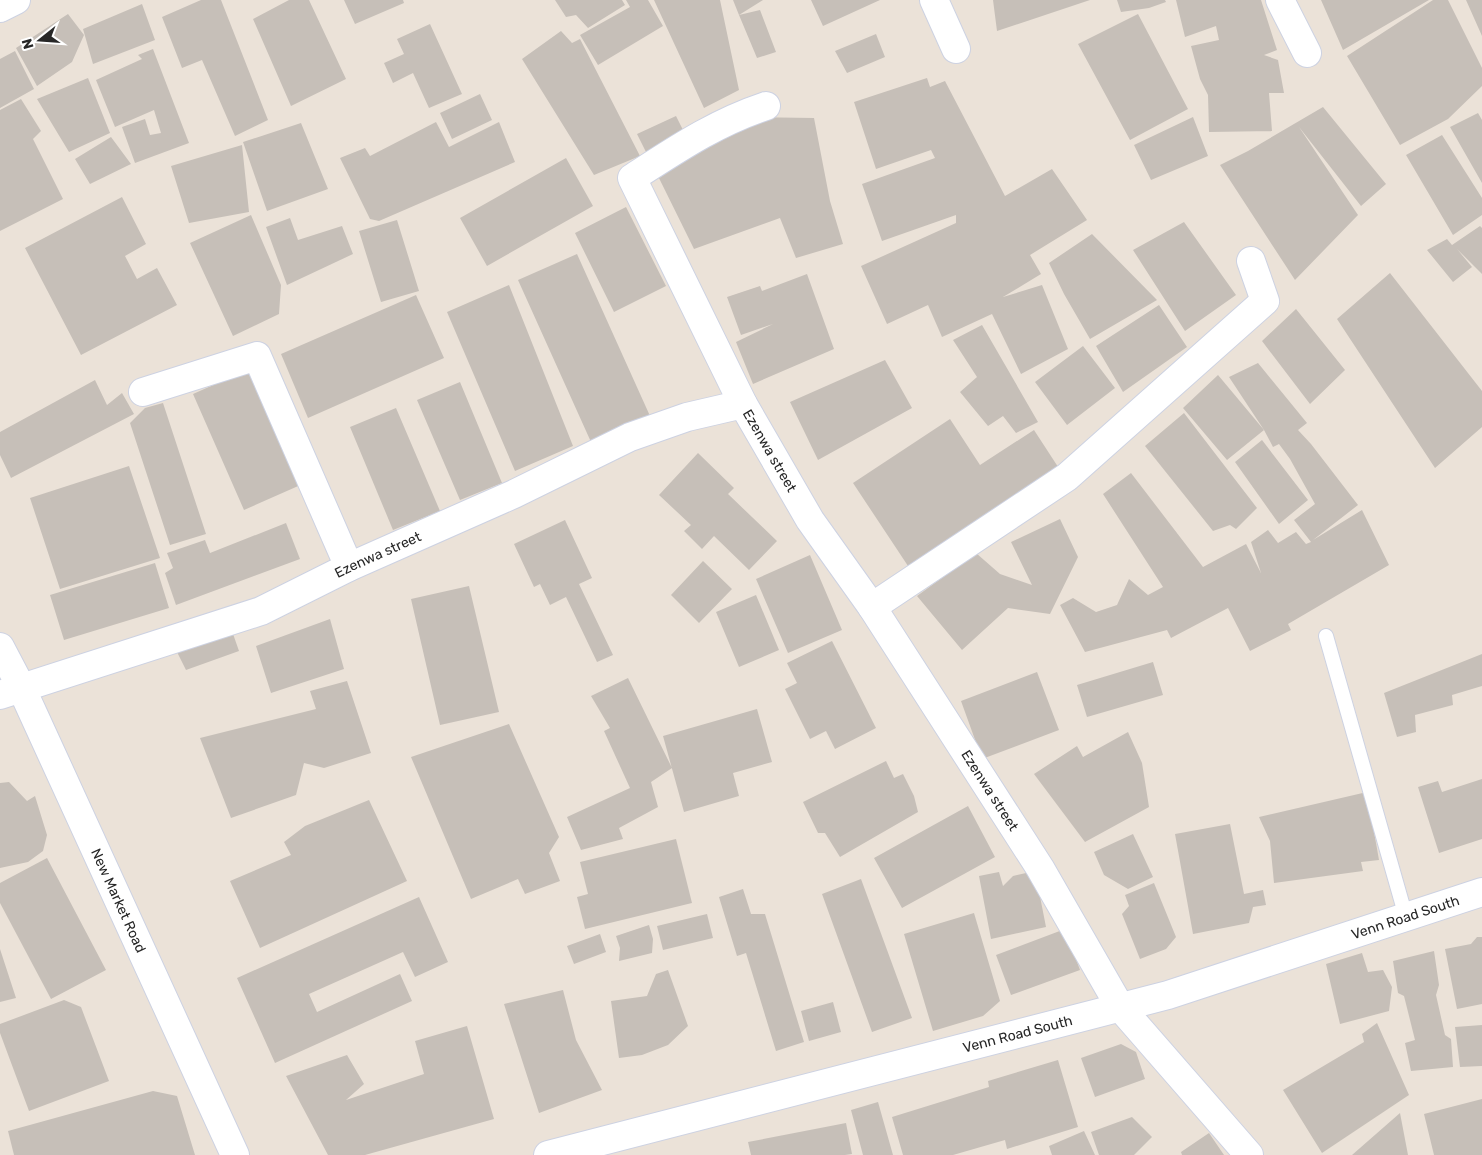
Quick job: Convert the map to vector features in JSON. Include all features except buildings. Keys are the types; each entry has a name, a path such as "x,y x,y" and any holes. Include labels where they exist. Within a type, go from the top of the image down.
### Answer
{"street":[{"path":"0,8 16,0"},
{"path":"934,0 956,49"},
{"path":"1280,0 1307,53"},
{"path":"743,404 632,178 690,140 740,115 766,106"},
{"path":"872,607 1067,477 1265,301 1250,261"},
{"path":"143,392 257,356 348,567"},
{"name":"Ezenwa street","path":"10,691 261,611 348,567 514,494 630,437 687,417 743,404 810,520 872,607 1040,868 1120,1008 1249,1155"},
{"name":"New Market Road","path":"0,646 10,691 235,1155"},
{"name":"Venn Road South","path":"548,1155 585,1151 1168,995 1482,892"}],"lane":[{"path":"1326,636 1406,917"}]}
